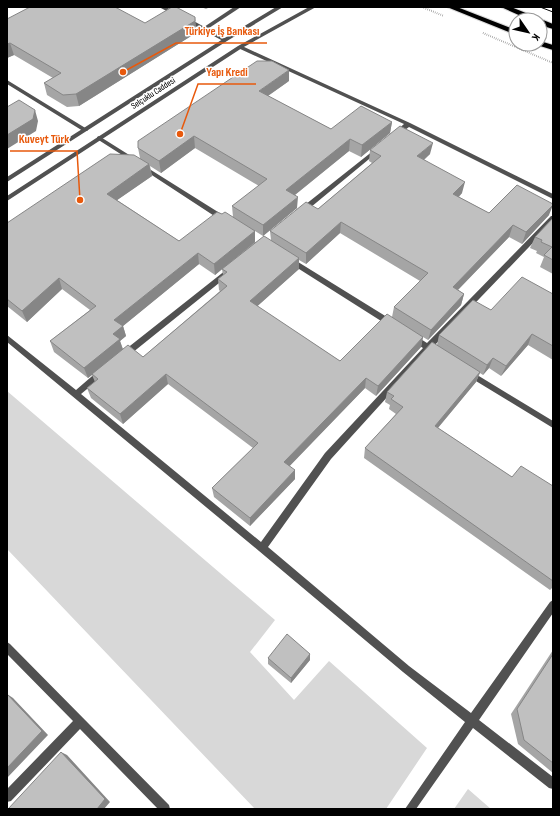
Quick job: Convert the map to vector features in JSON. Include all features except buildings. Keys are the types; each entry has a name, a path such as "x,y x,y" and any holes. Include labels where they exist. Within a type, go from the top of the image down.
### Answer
{"highway":[{"path":"451,7 508,30"},
{"path":"505,7 517,12"}],"street":[{"path":"162,7 233,44 408,124 553,197"},
{"path":"204,29 238,7"},
{"name":"Selçuklu Caddesi","path":"7,199 233,44 280,7"},
{"name":"Selçuklu Caddesi","path":"7,180 85,130 233,44 313,7"},
{"path":"7,82 230,222"},
{"path":"299,214 408,124"},
{"path":"262,548 328,456 428,347 553,218"},
{"path":"282,256 441,355"},
{"path":"117,360 232,268"},
{"path":"7,338 400,664 553,784"},
{"path":"461,368 553,425"},
{"path":"75,395 105,370"},
{"path":"410,809 473,721 553,604"},
{"path":"7,647 165,809"},
{"path":"7,797 80,721"}],"path":[{"path":"422,7 444,16"},
{"path":"480,32 553,63"}],"shaded area":[{"path":"7,391 275,620 250,652 294,700 329,661 427,748 386,809 255,809 7,549"},
{"path":"468,789 491,809 454,809"}],"tram line":[{"path":"540,7 553,12"}],"place":[{"name":"Türkiye İş Bankası","path":"123,72"},
{"name":"Yapı Kredi","path":"180,134"},
{"name":"Kuveyt Türk","path":"80,200"}]}
